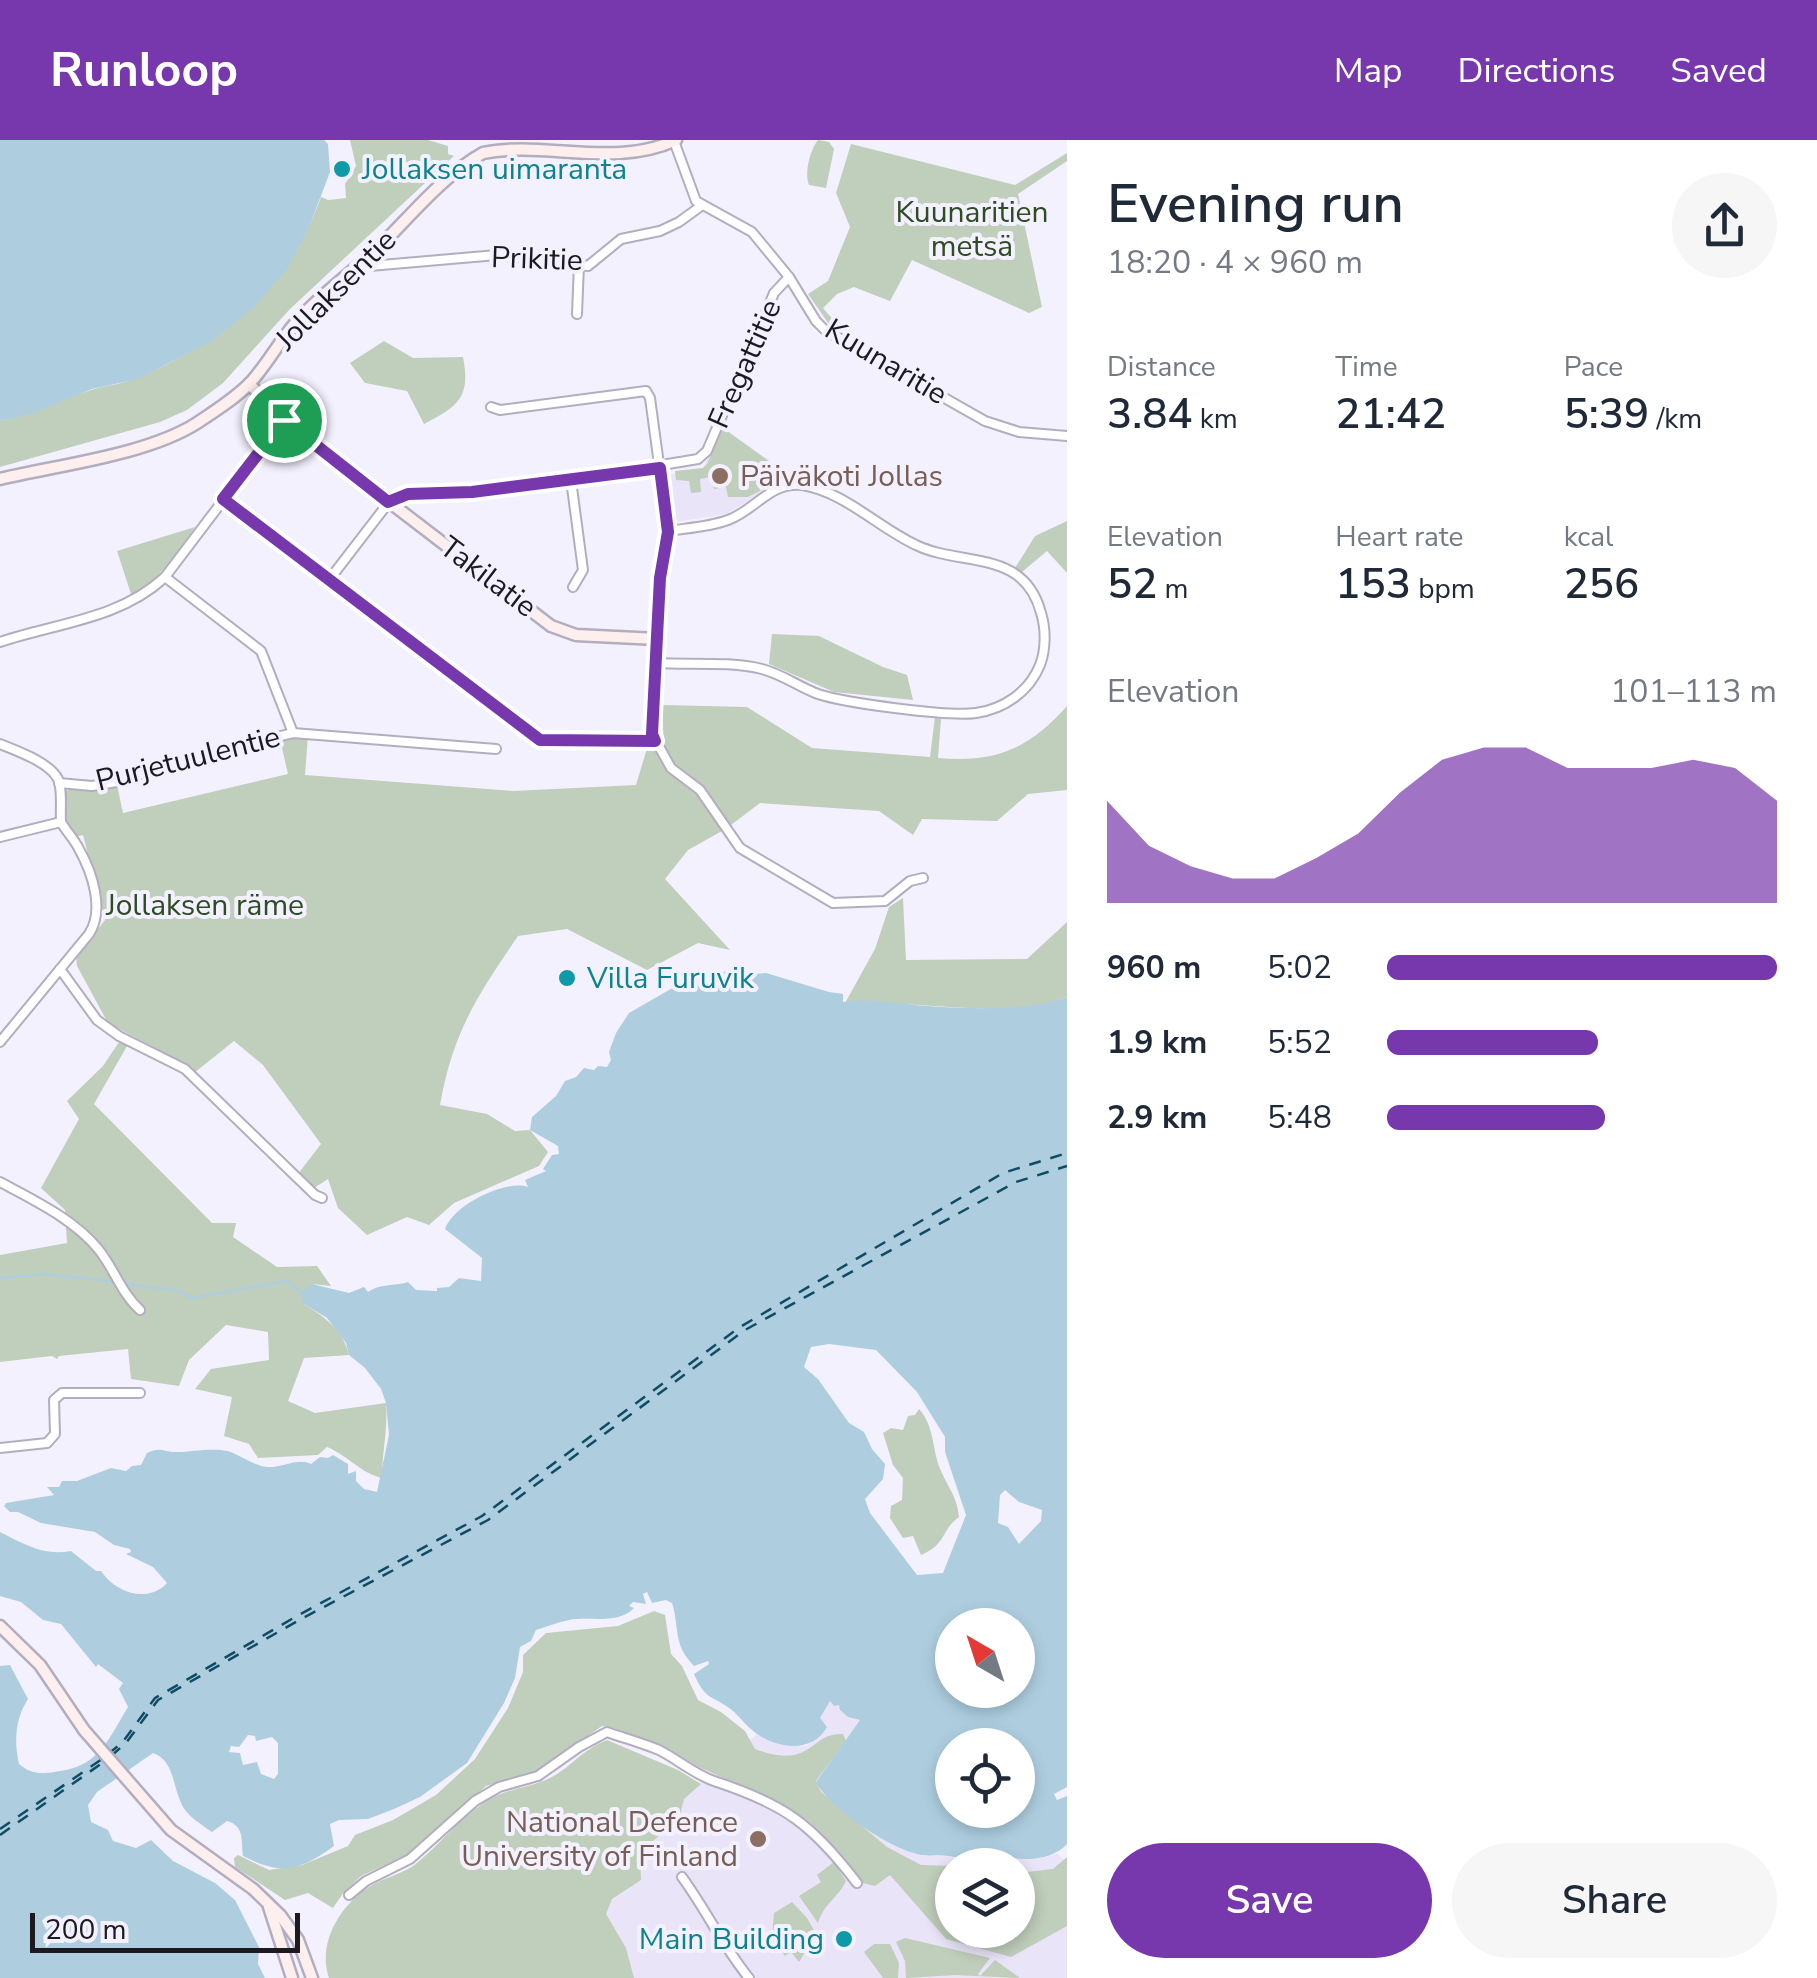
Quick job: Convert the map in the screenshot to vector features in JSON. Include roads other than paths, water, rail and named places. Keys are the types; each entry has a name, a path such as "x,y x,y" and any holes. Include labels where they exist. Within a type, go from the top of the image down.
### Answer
{"main road":[{"name":"Jollaksentie","path":"0,480 179,434 249,384 303,314 452,176 494,148 528,141 625,152 675,141"},
{"name":"Takilatie","path":"249,384 284,420 559,630 576,635 657,639"},
{"path":"0,1626 51,1678 101,1750 185,1843 267,1901 298,1940 312,1978"},
{"path":"267,1901 292,1978"}],"street":[{"path":"675,141 701,206"},
{"name":"Prikitie","path":"358,266 497,255 579,265 594,263 621,239 660,231 701,206"},
{"name":"Kuunaritie","path":"701,206 752,232 789,276 816,321 826,330 1003,428 1067,436"},
{"path":"577,314 579,265"},
{"name":"Fregattitie","path":"388,502 408,494 472,492 693,462 707,451 774,293 789,276"},
{"path":"490,407 500,410 646,390 668,532 661,562 652,734 655,741 671,768 700,790 740,848 833,902 840,905 885,901 910,881 923,878"},
{"path":"0,642 123,606 150,590 165,577 284,420"},
{"path":"571,480 583,570 573,587"},
{"path":"656,663 760,668 830,697 971,714 1013,699 1034,677 1044,652 1040,609 1026,584 1014,574 988,560 926,550 812,488 800,485 776,489 729,520 668,532"},
{"path":"223,499 540,740 655,741"},
{"path":"329,580 388,502"},
{"path":"165,577 260,651 293,733"},
{"name":"Purjetuulentie","path":"60,783 92,786 116,782 187,759 293,733 496,749"},
{"path":"0,744 38,763 60,783 61,822 82,854 98,912 92,930 0,1042"},
{"path":"0,836 61,822"},
{"path":"60,969 104,1026 185,1069 322,1198"},
{"path":"0,1182 87,1236 140,1310"},
{"path":"0,1448 47,1443 55,1434 54,1400 62,1393 140,1393"},
{"path":"349,1895 366,1881 410,1859 475,1801 499,1787 538,1776 606,1732 658,1750 715,1782 792,1814 831,1850 857,1883"},
{"path":"682,1877 749,1978"}],"water":[{"path":"0,140 324,140 328,144 330,172 308,230 287,269 254,307 212,341 138,379 92,389 31,414 0,421"},
{"path":"729,971 739,975 766,973 843,994 843,1002 999,1008 1067,997 1067,1787 1054,1794 1057,1800 1067,1796 1067,1844 1035,1859 1035,1848 935,1848 935,1855 925,1855 876,1835 833,1803 816,1782 860,1720 848,1717 830,1701 820,1718 827,1727 813,1741 785,1745 757,1734 702,1689 694,1674 708,1661 694,1666 679,1643 672,1603 652,1603 647,1592 643,1594 646,1604 633,1602 629,1606 634,1608 620,1616 569,1620 536,1630 531,1641 520,1647 515,1678 504,1703 467,1763 420,1797 394,1809 368,1819 330,1824 334,1846 300,1865 280,1868 257,1862 243,1856 241,1835 233,1823 227,1821 212,1832 197,1822 181,1802 166,1763 153,1753 97,1792 88,1805 91,1822 108,1830 113,1841 136,1848 151,1840 173,1861 215,1883 235,1900 259,1947 258,1964 265,1978 0,1978 0,1666 10,1665 28,1699 18,1722 16,1747 19,1764 32,1771 69,1769 91,1759 107,1742 128,1707 119,1689 123,1683 98,1664 96,1667 61,1624 43,1620 21,1602 0,1596 0,1532 43,1550 71,1551 115,1585 133,1593 151,1593 167,1583 153,1567 126,1554 130,1549 114,1545 95,1532 41,1523 4,1506 54,1495 47,1487 59,1487 62,1481 77,1481 111,1468 126,1471 141,1465 147,1453 160,1450 225,1451 267,1467 311,1464 320,1457 333,1455 348,1464 348,1474 356,1471 356,1481 364,1489 377,1492 389,1435 381,1389 349,1355 346,1343 327,1318 304,1304 301,1292 312,1284 349,1293 364,1287 368,1292 408,1282 416,1290 437,1291 459,1278 481,1281 482,1258 445,1229 458,1211 481,1196 507,1187 528,1187 525,1180 546,1171 543,1169 552,1155 559,1154 558,1146 530,1130 532,1117 556,1096 565,1081 584,1068 607,1067 616,1033 629,1013 695,975","holes":["829,1344 876,1350 917,1392 945,1437 945,1452 966,1515 943,1573 917,1575 870,1513 865,1499 883,1479 885,1464 864,1432 849,1423 818,1379 804,1367 811,1347","1005,1490 1019,1502 1042,1510 1041,1521 1019,1544 1008,1527 998,1523 1000,1495","248,1735 255,1736 256,1741 272,1737 278,1743 278,1774 274,1779 261,1774 257,1762 243,1765 240,1753 229,1752 231,1746 239,1747"]}],"waterway":[{"path":"0,1278 43,1274 110,1281"},
{"path":"126,1284 179,1291 192,1298 287,1281 301,1292"}],"place":[{"name":"Jollaksen uimaranta","path":"342,169"},
{"name":"Päiväkoti Jollas","path":"720,476"},
{"name":"Villa Furuvik","path":"567,978"},
{"name":"National Defence University of Finland","path":"758,1839"},
{"name":"Main Building","path":"844,1939"}],"park label":[{"name":"Kuunaritien metsä","path":"972,229"},
{"name":"Jollaksen räme","path":"205,905"}]}
